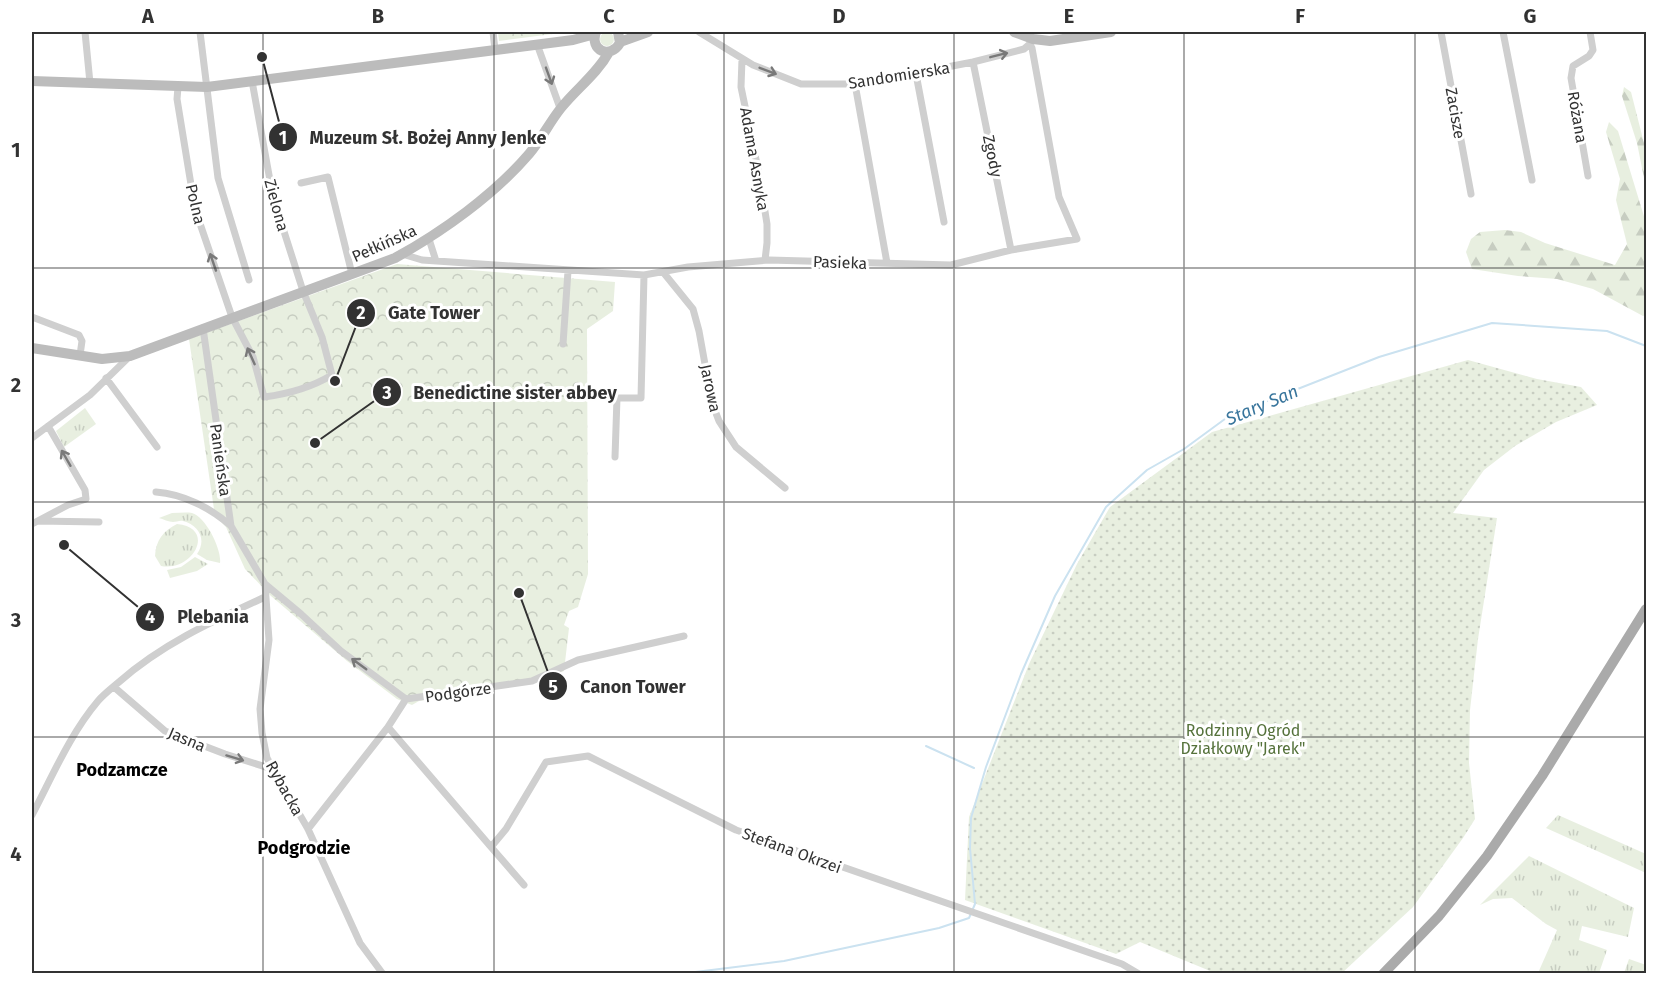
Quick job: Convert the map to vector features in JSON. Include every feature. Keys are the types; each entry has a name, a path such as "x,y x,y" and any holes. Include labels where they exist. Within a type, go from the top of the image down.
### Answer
{"main road":[{"path":"1383,974 1438,916 1487,856 1542,776 1647,609"}],"street":[{"path":"85,32 90,83"},
{"path":"200,32 218,178 249,280"},
{"path":"494,32 495,50"},
{"path":"619,35 646,32"},
{"name":"Sandomierska","path":"699,32 741,59 801,84 855,84 916,74 1024,49 1031,42"},
{"path":"1014,32 1031,42 1111,32"},
{"name":"Zacisze","path":"1441,32 1471,194"},
{"path":"1503,32 1532,180"},
{"name":"Różana","path":"1588,176 1571,78 1573,66 1589,56 1593,50 1590,32"},
{"name":"Pełkińska","path":"599,42 616,49 619,35"},
{"path":"32,81 207,87 537,44 573,40 599,42"},
{"name":"Pełkińska","path":"32,348 102,359 130,356 402,254 429,239 502,182 530,153 561,108 603,63 599,42"},
{"name":"Pasieka","path":"402,254 422,260 644,275 688,267 765,260 951,265 1011,250 1077,239 1059,197 1031,42"},
{"path":"537,44 561,108"},
{"name":"Adama Asnyka","path":"741,59 741,87 767,224 765,260"},
{"name":"Zgody","path":"973,62 1011,250"},
{"path":"916,74 944,222"},
{"name":"Zielona","path":"252,81 273,197 303,291 322,337 332,375 317,384 264,397"},
{"path":"855,84 887,263"},
{"name":"Polna","path":"178,87 177,99 195,209 232,317 253,357 264,397"},
{"path":"301,183 328,177 351,274"},
{"path":"429,239 436,261"},
{"path":"563,344 568,271"},
{"name":"Jarowa","path":"663,272 693,309 712,404 719,422 736,447 785,488"},
{"path":"615,457 617,398 641,398 644,275"},
{"path":"32,317 79,335 82,341 80,355"},
{"name":"Panieńska","path":"203,328 231,526 265,584"},
{"path":"32,438 90,395 130,356"},
{"path":"106,378 157,447"},
{"path":"33,522 86,499 85,490 48,426"},
{"path":"156,492 169,493 217,514 231,526"},
{"path":"33,522 99,522"},
{"name":"Rybacka","path":"265,584 269,640 260,709 262,733 272,769 308,829 360,944 383,974"},
{"name":"Podgórze","path":"265,584 340,651 406,699 531,681 578,660 684,636"},
{"path":"32,815 72,739 98,701 129,673 180,637 265,597"},
{"name":"Jasna","path":"114,687 165,731 272,769"},
{"path":"308,829 388,727 406,699"},
{"path":"388,727 524,885"},
{"name":"Stefana Okrzei","path":"491,847 507,829 546,762 588,756 736,830 1122,964 1139,974"}],"green space":[{"path":"498,32 568,32 499,41"},
{"path":"604,32 610,32 614,39 610,46 604,46 600,42 600,36"},
{"path":"1624,87 1631,92 1646,151 1646,188 1637,143 1622,96"},
{"path":"1609,122 1618,131 1646,223 1646,315 1643,316 1593,289 1557,279 1472,269 1466,252 1471,239 1480,232 1505,230 1521,232 1545,243 1615,265 1627,244 1616,200 1620,179 1606,132"},
{"path":"397,264 615,282 613,311 587,329 588,574 578,607 569,611 564,625 569,628 564,671 538,682 419,701 412,705 397,699 347,661 271,596 245,569 226,527 215,516 189,339"},
{"name":"Rodzinny Ogród Działkowy \"Jarek\"","path":"1468,360 1537,379 1581,387 1597,405 1556,422 1515,446 1484,470 1453,513 1497,518 1478,639 1470,710 1469,763 1475,819 1413,907 1342,973 1215,973 1140,942 1116,954 965,900 969,817 1029,664 1077,564 1110,507 1212,432"},
{"path":"85,408 96,424 64,447 56,431"},
{"path":"172,513 192,513 203,521 216,543 220,563 207,560 197,554 201,544 200,534 189,523 171,522 159,518"},
{"path":"177,524 189,527 196,533 198,541 196,549 183,563 161,566 155,556 157,545 164,533"},
{"path":"195,557 208,564 197,571 170,578 167,570 181,567"},
{"path":"1558,815 1646,854 1646,873 1546,828"},
{"path":"1529,856 1634,908 1628,937 1582,926 1579,940 1607,950 1599,973 1538,973 1557,930 1512,898 1493,899 1480,905"},
{"path":"1629,959 1646,965 1646,973 1624,973"}],"waterway":[{"name":"Stary San","path":"679,974 784,961 939,928 969,918 975,904 970,848 971,818 986,767 1021,674 1055,596 1106,507 1147,470 1184,449 1229,416 1379,357 1492,323 1607,331 1646,346"},
{"path":"926,746 974,768"}],"place":[{"name":"Muzeum Sł. Bożej Anny Jenke","path":"262,57"},
{"name":"Gate Tower","path":"335,381"},
{"name":"Benedictine sister abbey","path":"315,443"},
{"name":"Plebania","path":"64,545"},
{"name":"Canon Tower","path":"519,593"}],"district":[{"name":"Podzamcze","path":"122,770"},
{"name":"Podgrodzie","path":"304,848"}]}
